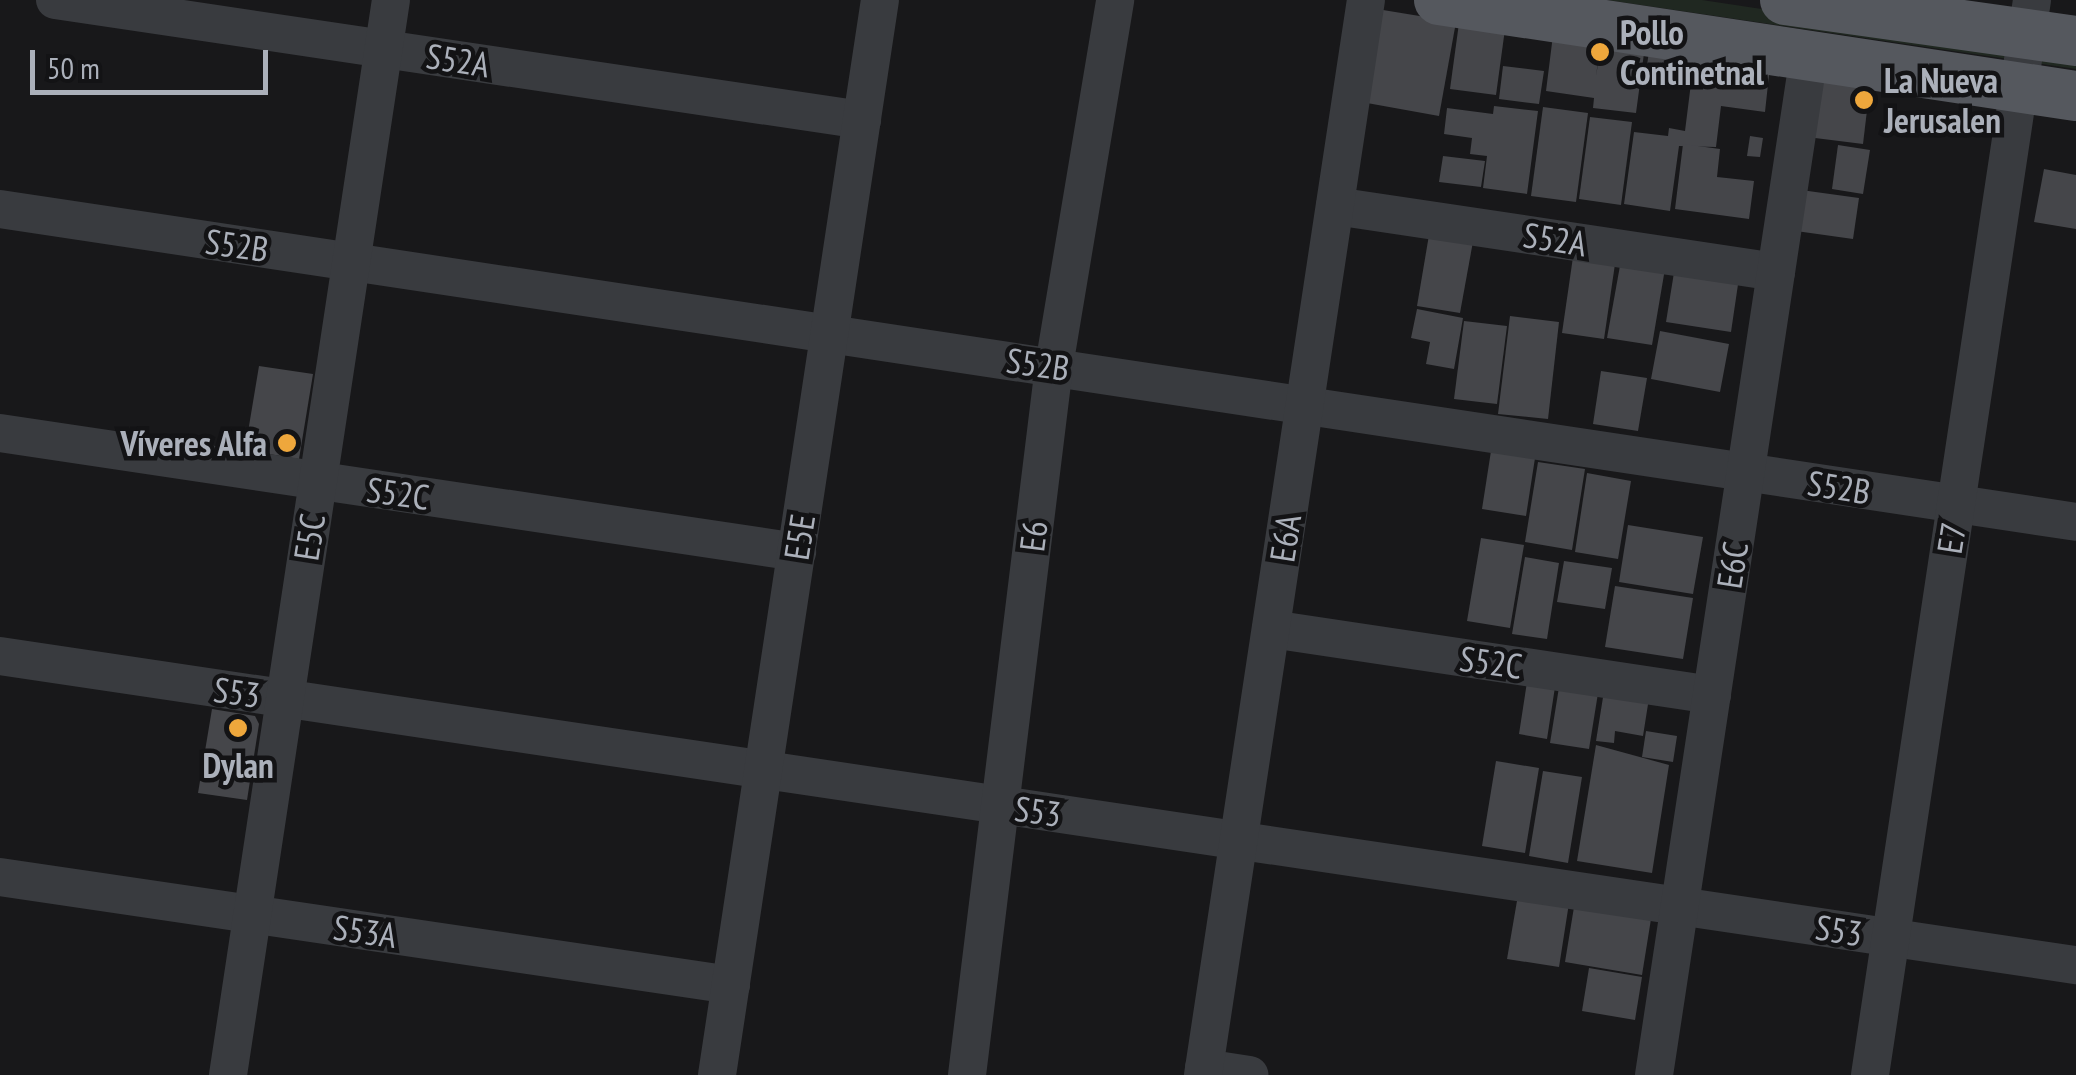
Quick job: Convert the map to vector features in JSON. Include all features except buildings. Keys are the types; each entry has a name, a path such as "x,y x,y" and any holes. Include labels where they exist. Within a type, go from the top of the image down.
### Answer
{"main road":[{"path":"1439,0 2076,96"},
{"path":"1800,1 2030,16 2076,42"}],"street":[{"name":"S52A","path":"55,0 862,120"},
{"name":"E5C","path":"228,1075 391,0"},
{"name":"E5E","path":"717,1075 880,0"},
{"name":"E6","path":"968,1075 1054,366 1115,0"},
{"name":"E6A","path":"1204,1072 1366,0"},
{"name":"E7","path":"1870,1075 2030,16"},
{"name":"E6C","path":"1654,1075 1808,55"},
{"name":"S52A","path":"1335,206 1776,272"},
{"name":"S52B","path":"0,210 2076,522"},
{"name":"S52C","path":"0,433 796,552"},
{"name":"S52C","path":"1270,630 1712,695"},
{"name":"S53","path":"0,656 2076,965"},
{"name":"S53A","path":"0,876 731,985"},
{"path":"1204,1072 1248,1075"}],"shaded area":[{"path":"1607,0 1702,0 2076,56 2076,69"}],"place":[{"name":"Pollo Continetnal","path":"1600,52"},
{"name":"La Nueva Jerusalen","path":"1864,100"},
{"name":"Víveres Alfa","path":"287,443"},
{"name":"Dylan","path":"238,728"}]}
